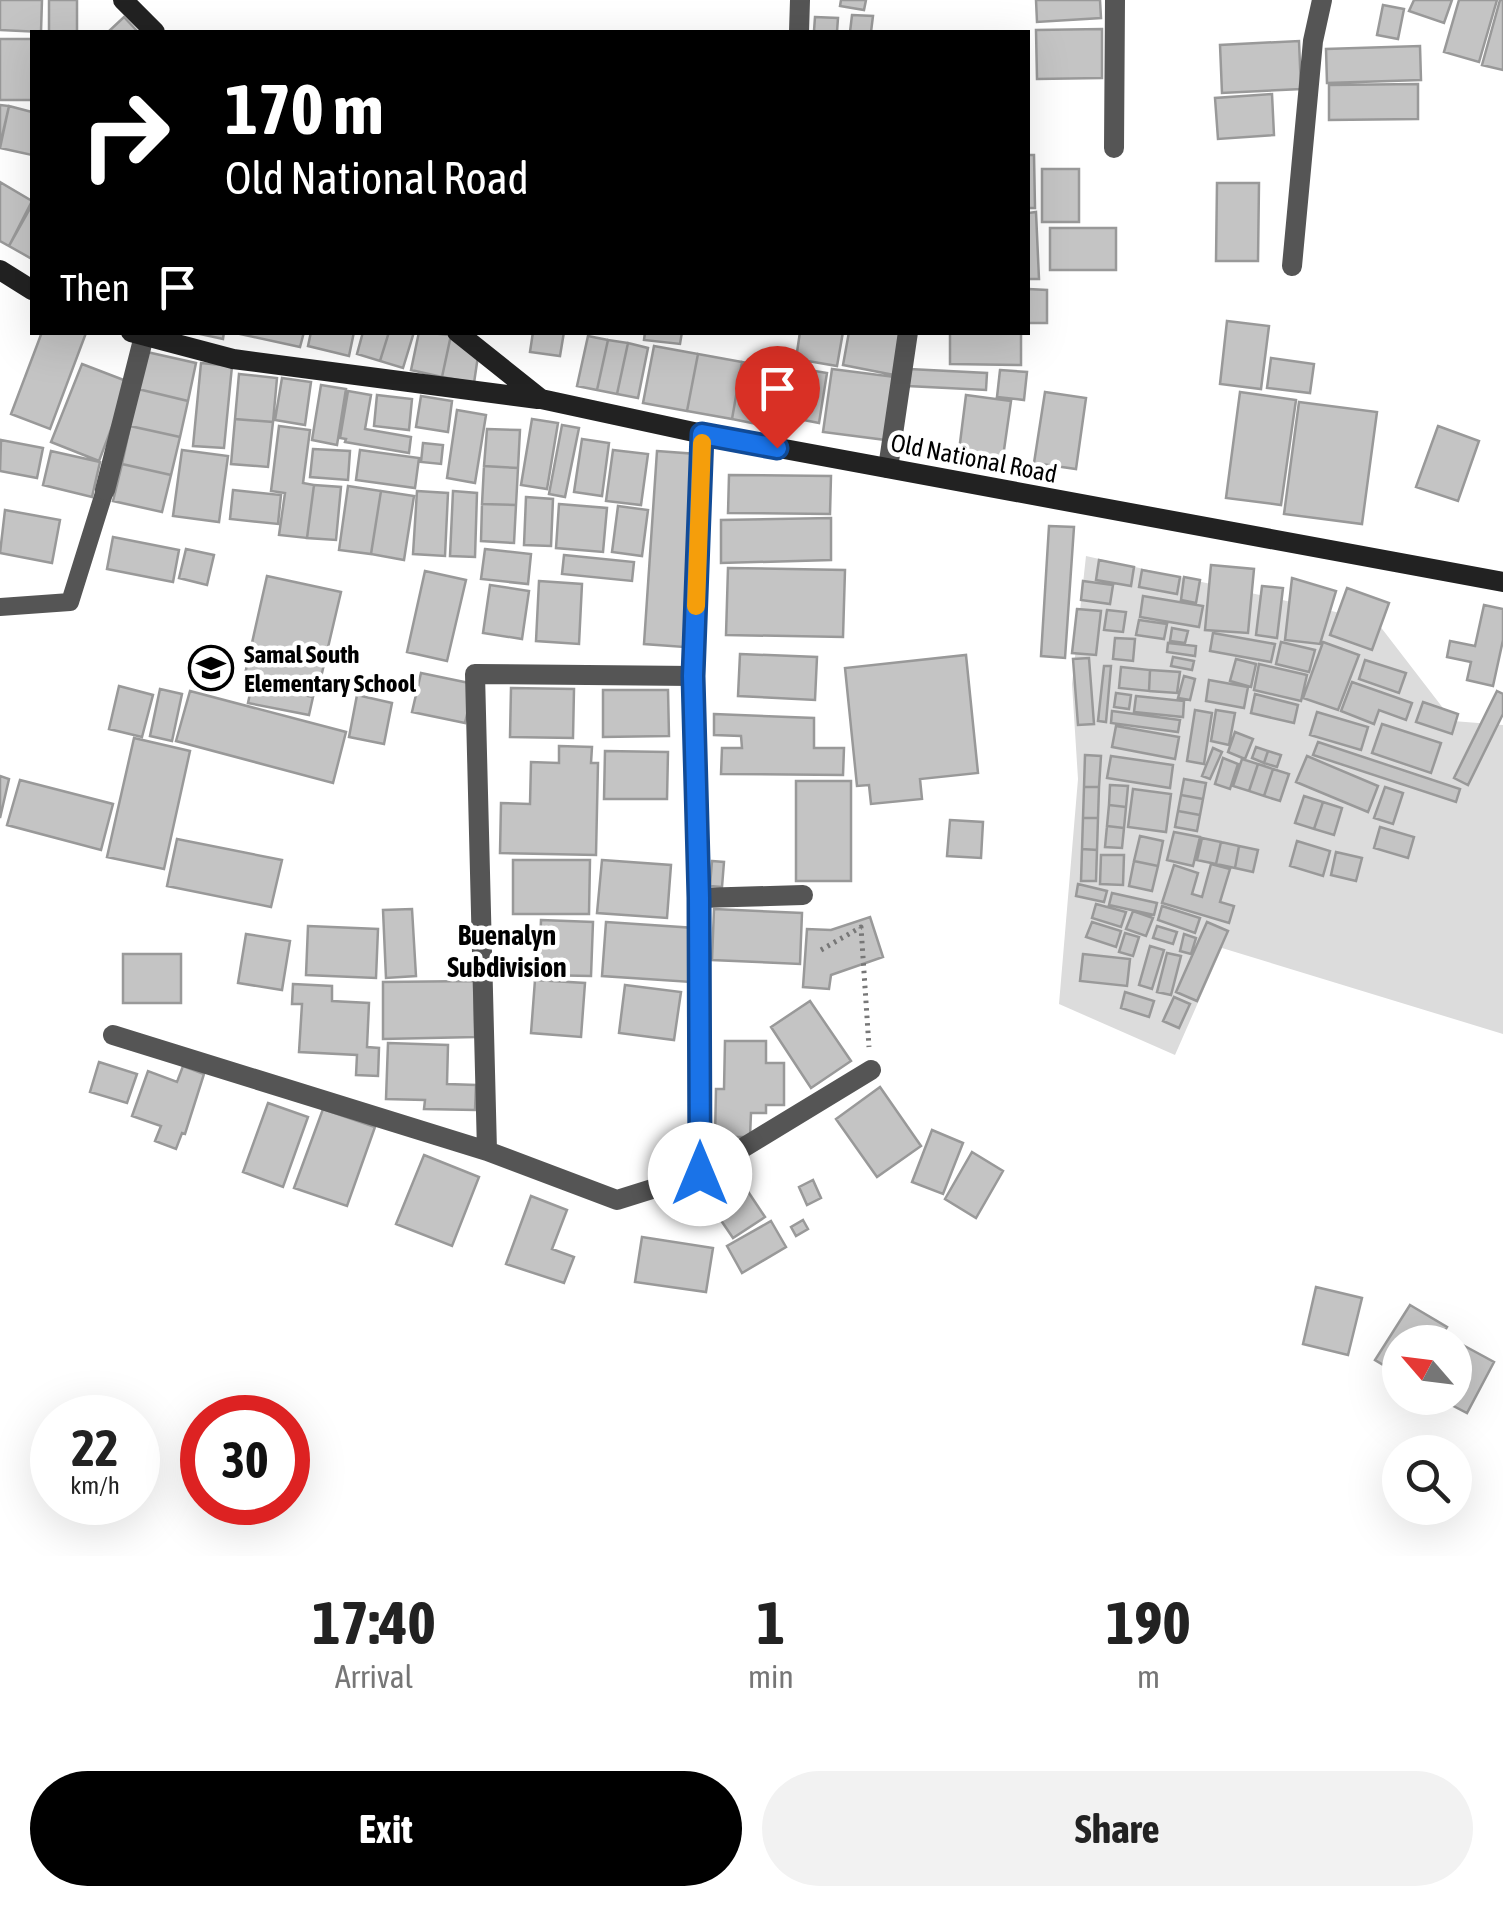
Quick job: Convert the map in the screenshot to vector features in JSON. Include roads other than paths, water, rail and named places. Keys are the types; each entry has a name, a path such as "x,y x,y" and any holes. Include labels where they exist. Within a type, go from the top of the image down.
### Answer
{"main road":[{"path":"124,0 153,30"},
{"path":"0,270 30,289"},
{"path":"141,335 233,359 541,400"},
{"name":"Old National Road","path":"461,335 541,400 702,434 1503,582"}],"street":[{"path":"799,30 800,0"},
{"path":"1114,148 1115,0"},
{"path":"1292,266 1314,41 1322,0"},
{"path":"105,490 137,335"},
{"path":"888,468 908,335"},
{"path":"700,1174 693,676 702,434"},
{"path":"487,1151 475,674 693,676"},
{"path":"699,898 804,895"},
{"path":"113,1034 487,1151 616,1200 700,1174 871,1070"}],"lane":[{"path":"0,607 70,602 105,490"}],"place":[{"name":"Samal South Elementary School","path":"211,668"}],"district":[{"name":"Buenalyn Subdivision","path":"507,951"}]}
